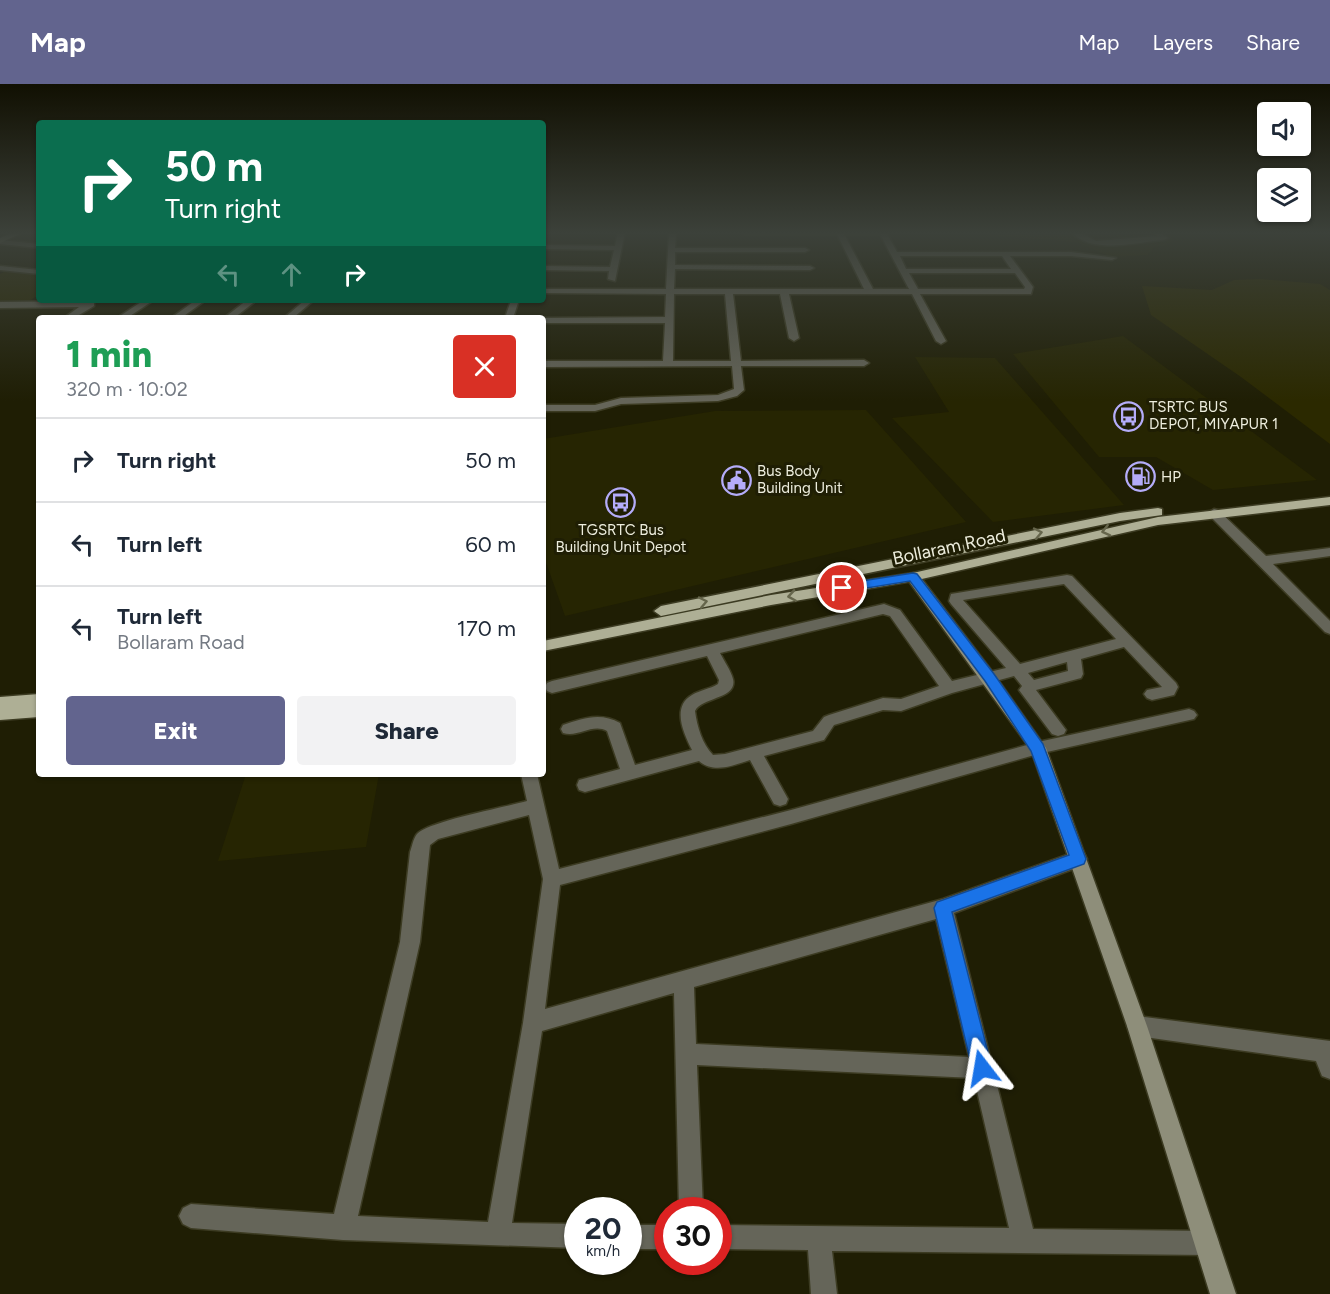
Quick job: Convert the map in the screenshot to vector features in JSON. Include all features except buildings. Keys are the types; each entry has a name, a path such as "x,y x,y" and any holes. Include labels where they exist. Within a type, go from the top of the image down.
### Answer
{"main road":[{"name":"Bollaram Road","path":"546,634 1120,517 1275,496 1330,492"},
{"name":"Bollaram Road","path":"546,645 771,600 913,577 1116,529 1214,513 1330,501"},
{"path":"0,703 36,700"},
{"path":"0,714 36,711"}],"street":[{"path":"668,364 671,288"},
{"path":"546,291 784,292 793,288"},
{"path":"854,288 870,292 1028,292 1029,288"},
{"path":"914,288 941,341"},
{"path":"546,408 595,408 621,401 718,398 733,394 739,390 738,363 729,292"},
{"path":"784,292 794,338"},
{"path":"28,304 36,300"},
{"path":"0,305 61,303"},
{"path":"75,315 93,303"},
{"path":"126,315 145,303"},
{"path":"180,315 198,303"},
{"path":"232,315 249,303"},
{"path":"292,315 306,303"},
{"path":"546,320 670,320"},
{"path":"546,364 864,363"},
{"path":"1214,513 1330,628"},
{"path":"1263,561 1330,552"},
{"path":"913,577 1038,748 1137,1026 1223,1294"},
{"path":"1031,686 996,644 979,630 956,601 956,597 1067,579 1171,687 1169,691 1152,694"},
{"path":"552,687 884,609 895,613 949,688"},
{"path":"711,650 726,680 725,687 718,693 694,700 687,707 686,717 702,754 708,760 717,761 818,736 834,719 883,704 901,705 949,688 1128,641"},
{"path":"1058,730 1027,690 1031,686 1076,674 1073,656"},
{"path":"552,879 790,817 1038,748 1189,715"},
{"path":"569,729 608,722 614,727 630,773"},
{"path":"754,752 780,799"},
{"path":"585,785 702,754"},
{"path":"498,1235 533,1023 552,879 530,777"},
{"path":"343,1228 410,942 419,852 423,840 433,833 536,806"},
{"path":"533,1023 943,908 1078,859"},
{"path":"943,908 1024,1241"},
{"path":"684,979 691,1197"},
{"path":"1137,1026 1328,1057"},
{"path":"687,1054 982,1068"},
{"path":"191,1216 343,1228 564,1236"},
{"path":"732,1237 1207,1243"},
{"path":"819,1237 824,1294"}],"shaded area":[{"path":"0,288 36,288 36,297 25,303 0,303"},
{"path":"1143,288 1330,290 1330,444 1241,377 1151,315"},
{"path":"1123,336 1317,480 1213,490 1156,457 1099,457 1013,354"},
{"path":"915,357 995,358 1124,505 993,522 892,418 949,412"},
{"name":"Bus Body Building Unit","path":"866,410 966,522 565,616 546,562 546,439 715,411"},
{"path":"245,777 378,777 366,847 218,861"}],"place":[{"name":"TSRTC BUS DEPOT, MIYAPUR 1","path":"1128,416"},
{"name":"HP","path":"1140,477"},
{"name":"Bus Body Building Unit","path":"736,480"},
{"name":"TGSRTC Bus Building Unit Depot","path":"621,503"}],"route":[{"path":"842,588 913,577 1038,748 1078,859 943,908 982,1068"}]}
